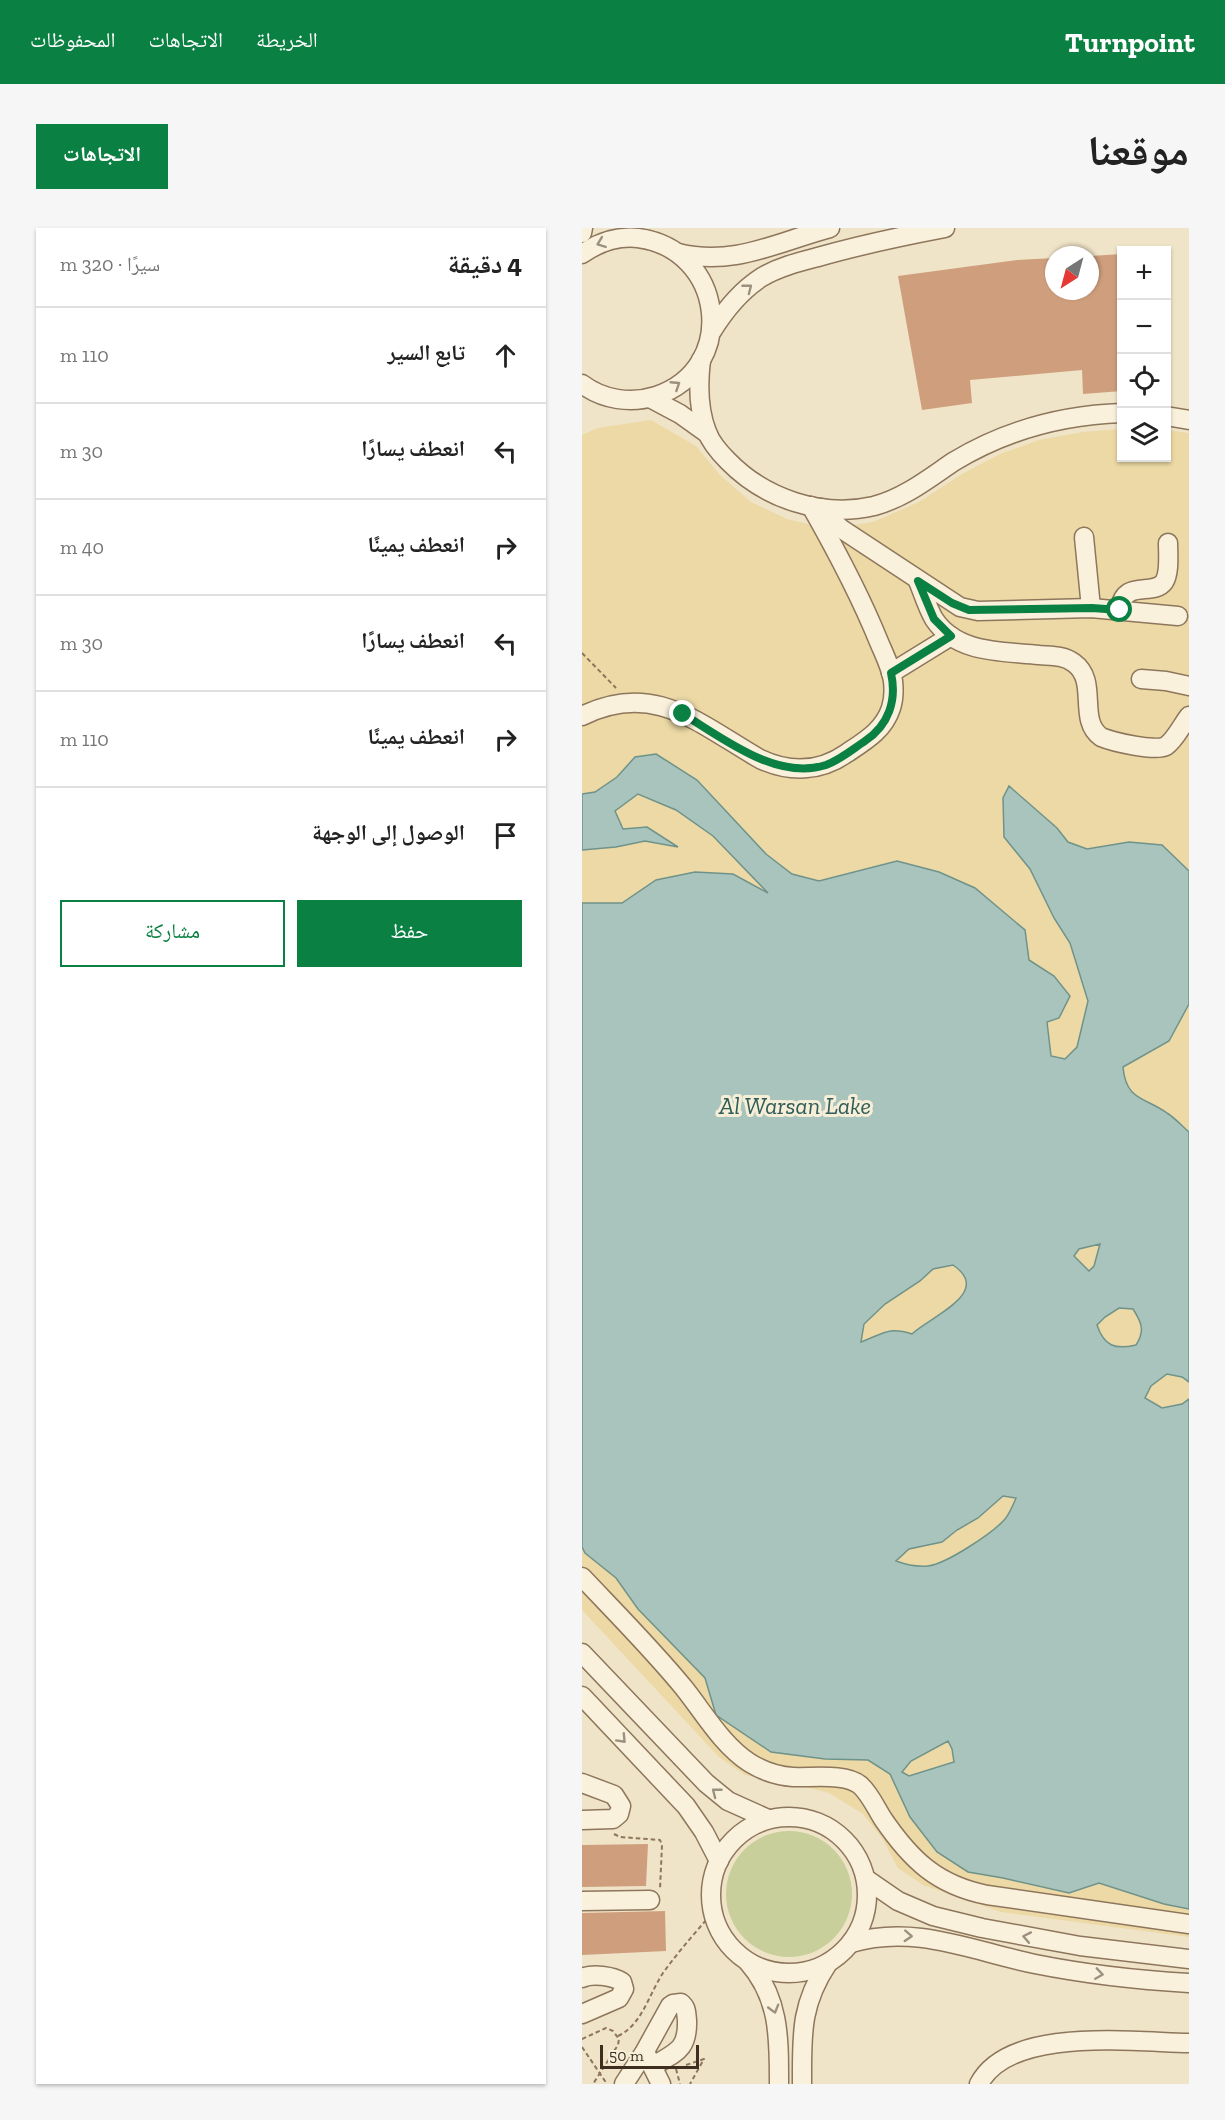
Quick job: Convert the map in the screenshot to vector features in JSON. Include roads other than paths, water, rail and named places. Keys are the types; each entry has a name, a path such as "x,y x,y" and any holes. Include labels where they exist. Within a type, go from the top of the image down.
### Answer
{"street":[{"path":"582,233 583,228"},
{"path":"678,253 702,258 740,256 830,228"},
{"path":"582,384 611,398 630,400 650,398 679,384 693,371 701,360 711,333 724,311 742,292 762,277 786,266 878,241 945,228"},
{"path":"582,254 591,247 610,240 645,234 678,253 689,263 706,288 710,303 711,333"},
{"path":"701,360 700,398 708,434"},
{"path":"582,402 611,398"},
{"path":"650,398 680,414 708,434 724,458 746,477 783,498 816,507 853,509 887,502 912,490 975,450 1018,432 1064,419 1117,414"},
{"path":"1171,417 1189,420"},
{"path":"816,507 840,528 918,581 952,603 969,610 1092,608 1178,616"},
{"path":"582,716 600,707 628,701 656,704 670,708 760,759 782,767 805,769 840,759 876,732 887,717 893,700 891,673 850,576 816,507"},
{"path":"1084,537 1092,608"},
{"path":"1120,610 1120,602 1126,594 1164,582 1167,575 1168,543"},
{"path":"918,581 934,619 951,636 961,642 983,649 1062,657 1072,661 1081,669 1086,680 1090,724 1097,734 1107,740 1161,748 1170,743 1189,716"},
{"path":"891,673 951,636"},
{"path":"1141,679 1189,686"},
{"path":"582,1577 666,1666 726,1742 742,1757 761,1769 781,1775 844,1779 857,1783 867,1792 901,1843 919,1863 938,1878 962,1889 987,1894 1189,1924"},
{"path":"582,1653 706,1783 728,1801 768,1819"},
{"path":"582,1696 686,1806 705,1832 719,1861"},
{"path":"582,1783 617,1798 621,1810 613,1820 582,1820"},
{"path":"779,2084 779,2033 774,2009 760,1977 724,1938 713,1912 711,1886 719,1861 727,1847 739,1835 768,1819 784,1817 800,1817 830,1828 853,1850 866,1879 866,1913 860,1929 851,1943 828,1963 813,1990 804,2020 802,2084"},
{"path":"866,1879 898,1901 933,1916 1020,1936 1080,1946 1189,1959"},
{"path":"582,1900 650,1900"},
{"path":"851,1943 876,1937 914,1936 1035,1964 1119,1977 1189,1983"},
{"path":"744,1959 757,1966 786,1973 800,1972 828,1963"},
{"path":"582,1978 588,1975 616,1978 622,1982 624,1989 619,1998 582,2014"},
{"path":"979,2084 987,2072 1002,2059 1021,2051 1047,2045 1094,2041 1189,2043"},
{"path":"624,2084 649,2060 661,2084"}],"water":[{"name":"Al Warsan Lake","path":"656,754 697,780 766,854 792,874 819,881 897,861 939,872 975,888 1025,930 1029,960 1054,976 1070,996 1059,1018 1047,1022 1051,1056 1065,1059 1077,1047 1088,1001 1070,943 1054,918 1030,869 1004,837 1003,798 1009,786 1057,828 1068,842 1087,849 1129,842 1162,845 1189,871 1189,1004 1169,1041 1123,1067 1125,1078 1132,1092 1170,1115 1189,1132 1189,1382 1182,1377 1167,1374 1151,1386 1145,1398 1162,1408 1182,1404 1189,1399 1189,1909 1164,1904 1099,1883 1069,1893 968,1872 937,1852 910,1817 890,1774 868,1760 825,1759 771,1752 716,1715 705,1678 638,1609 616,1578 585,1553 582,1547 582,903 622,903 656,880 695,872 733,874 768,893 713,836 676,810 638,794 615,811 623,829 647,827 678,847 645,841 616,847 582,850 582,794 595,792 617,777 635,757","holes":["1100,1244 1094,1266 1089,1271 1074,1256 1079,1249","953,1265 964,1275 966,1285 963,1295 912,1334 891,1331 861,1342 864,1324 885,1304 920,1281 933,1269","1119,1308 1133,1309 1141,1327 1141,1335 1136,1345 1122,1347 1107,1342 1097,1325","1003,1496 1016,1498 1005,1519 999,1525 946,1560 928,1566 896,1561 909,1549 942,1542 978,1518","948,1741 954,1762 909,1776 902,1772 911,1761"]}]}
